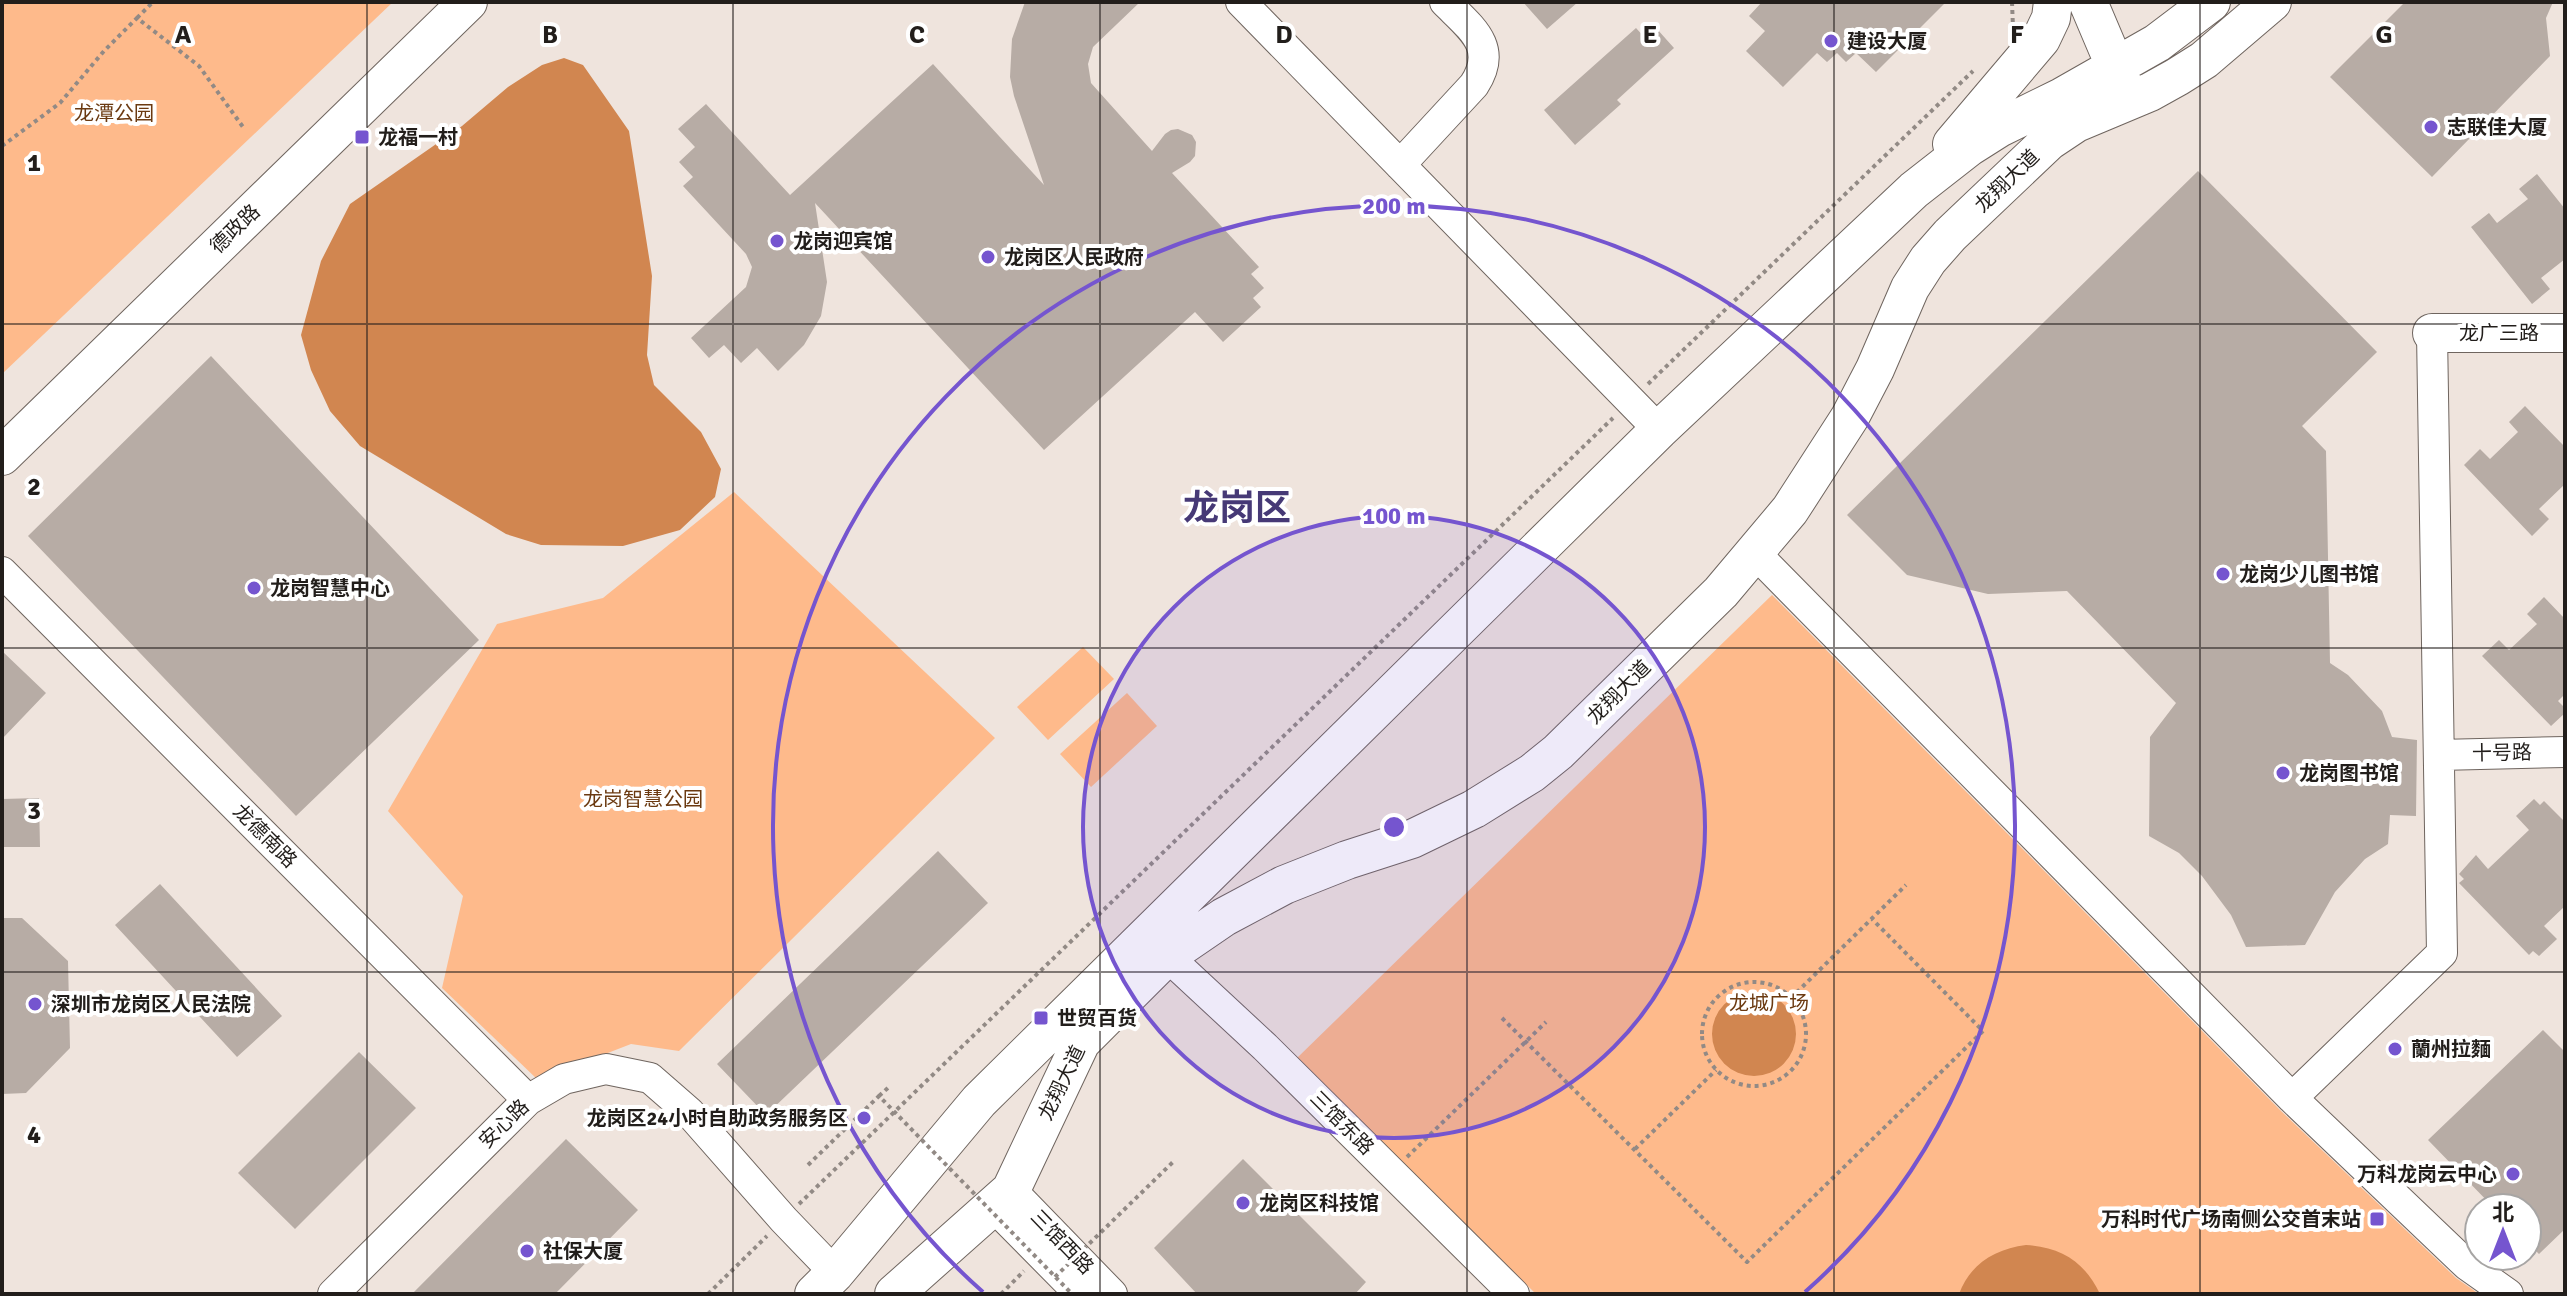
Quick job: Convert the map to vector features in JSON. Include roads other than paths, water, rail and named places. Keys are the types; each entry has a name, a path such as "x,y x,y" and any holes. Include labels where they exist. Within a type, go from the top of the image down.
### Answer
{"main road":[{"name":"德政路","path":"2,421 432,2"},
{"name":"德政路","path":"2,456 468,2"},
{"path":"1914,190 2041,39 2051,18 2053,2"},
{"path":"2067,2 2114,87"},
{"path":"2088,2 2114,87"},
{"name":"龙翔大道","path":"894,1294 1002,1198 1081,1042 1167,956 1224,917 1274,890 1444,825 1532,773 1558,752 1721,592 1798,499 1843,429 1875,369 1910,288 1928,260 2049,141 2076,123 2157,43 2211,2"},
{"name":"龙翔大道","path":"824,1284 979,1101 1659,430 1914,190 1999,128 2062,97 2177,77 2204,60 2272,2"},
{"name":"龙广三路","path":"2432,344 2565,333"},
{"name":"龙广三路","path":"2432,344 2565,356"}],"street":[{"path":"1241,2 1659,430"},
{"path":"1400,165 1482,73 1483,50 1479,39 1445,2"},
{"path":"2292,1098 2442,953 2432,344"},
{"path":"1755,553 2292,1098 2467,1265 2508,1294"},
{"name":"龙德南路","path":"2,572 528,1100"},
{"name":"十号路","path":"2439,755 2565,752"},
{"name":"三馆东路","path":"1167,956 1265,1047 1514,1294"},
{"name":"安心路","path":"333,1294 528,1100 564,1079 606,1069 650,1078 689,1112 784,1220 824,1284"},
{"name":"三馆西路","path":"1002,1198 1080,1294"},
{"name":"三馆西路","path":"1002,1198 1112,1294"}],"place":[{"name":"建设大厦","path":"1831,41"},
{"name":"志联佳大厦","path":"2431,127"},
{"name":"龙福一村","path":"362,137"},
{"name":"龙岗迎宾馆","path":"777,241"},
{"name":"龙岗区人民政府","path":"988,257"},
{"name":"龙岗少儿图书馆","path":"2223,574"},
{"name":"龙岗智慧中心","path":"254,588"},
{"name":"龙岗图书馆","path":"2283,773"},
{"name":"深圳市龙岗区人民法院","path":"35,1004"},
{"name":"世贸百货","path":"1041,1018"},
{"name":"蘭州拉麵","path":"2395,1049"},
{"name":"龙岗区24小时自助政务服务区","path":"864,1118"},
{"name":"万科龙岗云中心","path":"2513,1174"},
{"name":"龙岗区科技馆","path":"1243,1203"},
{"name":"万科时代广场南侧公交首末站","path":"2377,1219"},
{"name":"社保大厦","path":"527,1251"}],"district":[{"name":"龙岗区","path":"1237,508"}],"park label":[{"name":"龙潭公园","path":"114,113"},
{"name":"龙岗智慧公园","path":"643,799"},
{"name":"龙城广场","path":"1769,1003"}]}
